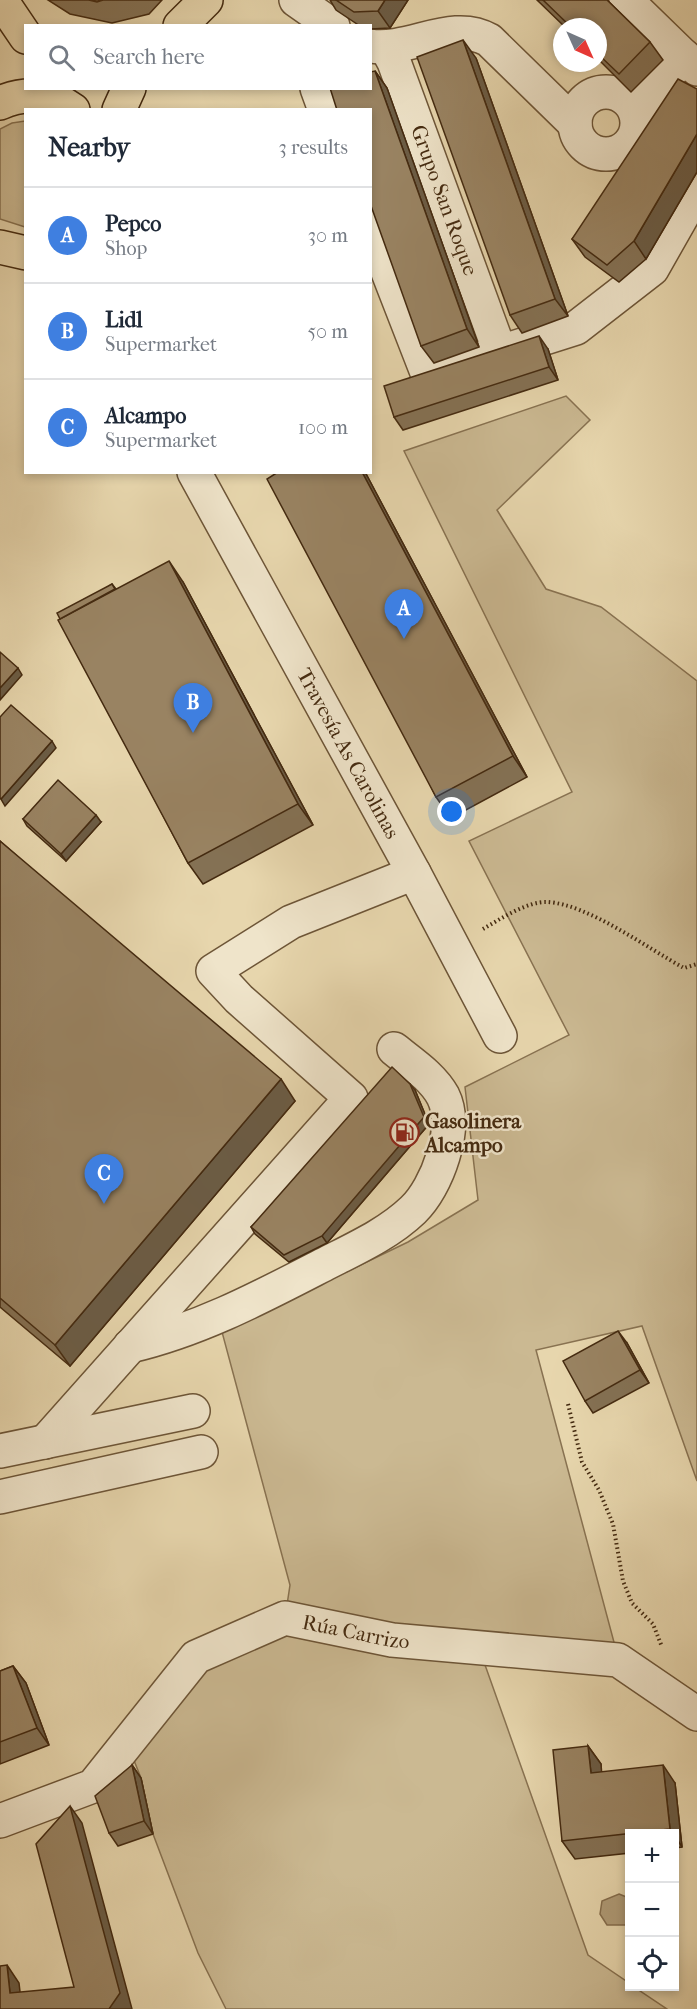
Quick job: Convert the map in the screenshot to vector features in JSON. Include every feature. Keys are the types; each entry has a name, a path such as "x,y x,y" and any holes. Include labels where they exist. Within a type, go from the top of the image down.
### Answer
{"main road":[{"path":"1,0 24,34"},
{"path":"182,24 206,0"},
{"path":"120,108 128,90"},
{"path":"0,103 13,97 63,98"}],"street":[{"path":"626,0 690,62 636,113"},
{"path":"300,11 329,24"},
{"name":"Grupo San Roque","path":"379,48 460,32 476,33 489,40 575,124"},
{"name":"Grupo San Roque","path":"379,48 394,62 500,352"},
{"path":"318,90 325,108"},
{"path":"605,92 624,97 636,113 638,124 631,144 612,154 591,151 582,144 575,124 580,105 587,98 605,92"},
{"path":"372,231 428,375 576,328 652,269 697,190"},
{"name":"Travesía As Carolinas","path":"195,474 454,946 500,1036"},
{"path":"45,1442 351,1098 239,999 213,971 291,922 414,873"},
{"path":"130,1346 172,1336 266,1294 370,1240 413,1211 432,1187 444,1155 448,1131 444,1098 432,1080 394,1049"},
{"path":"0,1451 193,1411"},
{"path":"0,1497 201,1452"},
{"name":"Rúa Carrizo","path":"0,1821 93,1786 196,1657 285,1618 392,1640 618,1659 697,1714"}],"path":[{"path":"454,946 510,913 546,902 595,915 684,968 697,964"},
{"path":"568,1404 582,1462 599,1490 613,1524 623,1581 632,1603 653,1624 663,1650 645,1679"}],"shaded area":[{"path":"24,121 24,226 0,219 0,129 12,123"},
{"path":"566,396 590,420 497,510 546,589 601,607 697,681 697,1481 642,1326 536,1350 615,1646 479,1648 588,1955 625,1980 625,1991 640,1991 667,2009 226,2009 198,1953 153,1834 141,1778 127,1743 196,1657 285,1618 290,1585 222,1332 408,1242 478,1200 465,1087 569,1035 469,841 572,792 404,451"},
{"path":"619,1894 625,1896 625,1925 607,1925 600,1914 602,1901"}],"building":[{"path":"336,0 385,0 378,11 354,12"},
{"path":"543,0 607,0 650,42 619,74 607,63 607,18 562,18"},
{"path":"463,40 555,299 510,315 417,57"},
{"path":"375,71 467,329 421,346 372,209 372,108 336,108 331,90 372,90 372,72"},
{"path":"678,79 697,89 697,134 634,241 607,265 572,239"},
{"path":"539,336 549,367 394,417 384,386"},
{"path":"275,474 363,474 513,756 436,797 267,479"},
{"path":"169,561 298,804 188,863 58,620"},
{"path":"112,584 115,589 60,619 57,613"},
{"path":"0,652 18,668 0,688"},
{"path":"11,705 52,741 1,799 0,717"},
{"path":"58,780 96,815 61,854 23,819"},
{"path":"0,841 281,1079 55,1345 0,1298"},
{"path":"392,1067 410,1084 424,1117 322,1236 284,1255 251,1227"},
{"path":"618,1331 640,1370 585,1401 563,1361"},
{"path":"13,1666 37,1728 0,1742 0,1671"},
{"path":"588,1746 591,1773 663,1765 670,1829 625,1829 625,1834 562,1841 553,1750"},
{"path":"132,1765 144,1821 109,1833 95,1796"},
{"path":"70,1806 120,1993 109,2009 0,2009 0,1966 7,1965 10,1993 74,1987 36,1844"}],"place":[{"name":"Pepco","path":"404,639"},
{"name":"Lidl","path":"193,733"},
{"name":"Gasolinera Alcampo","path":"404,1133"},
{"name":"Alcampo","path":"104,1204"}]}
